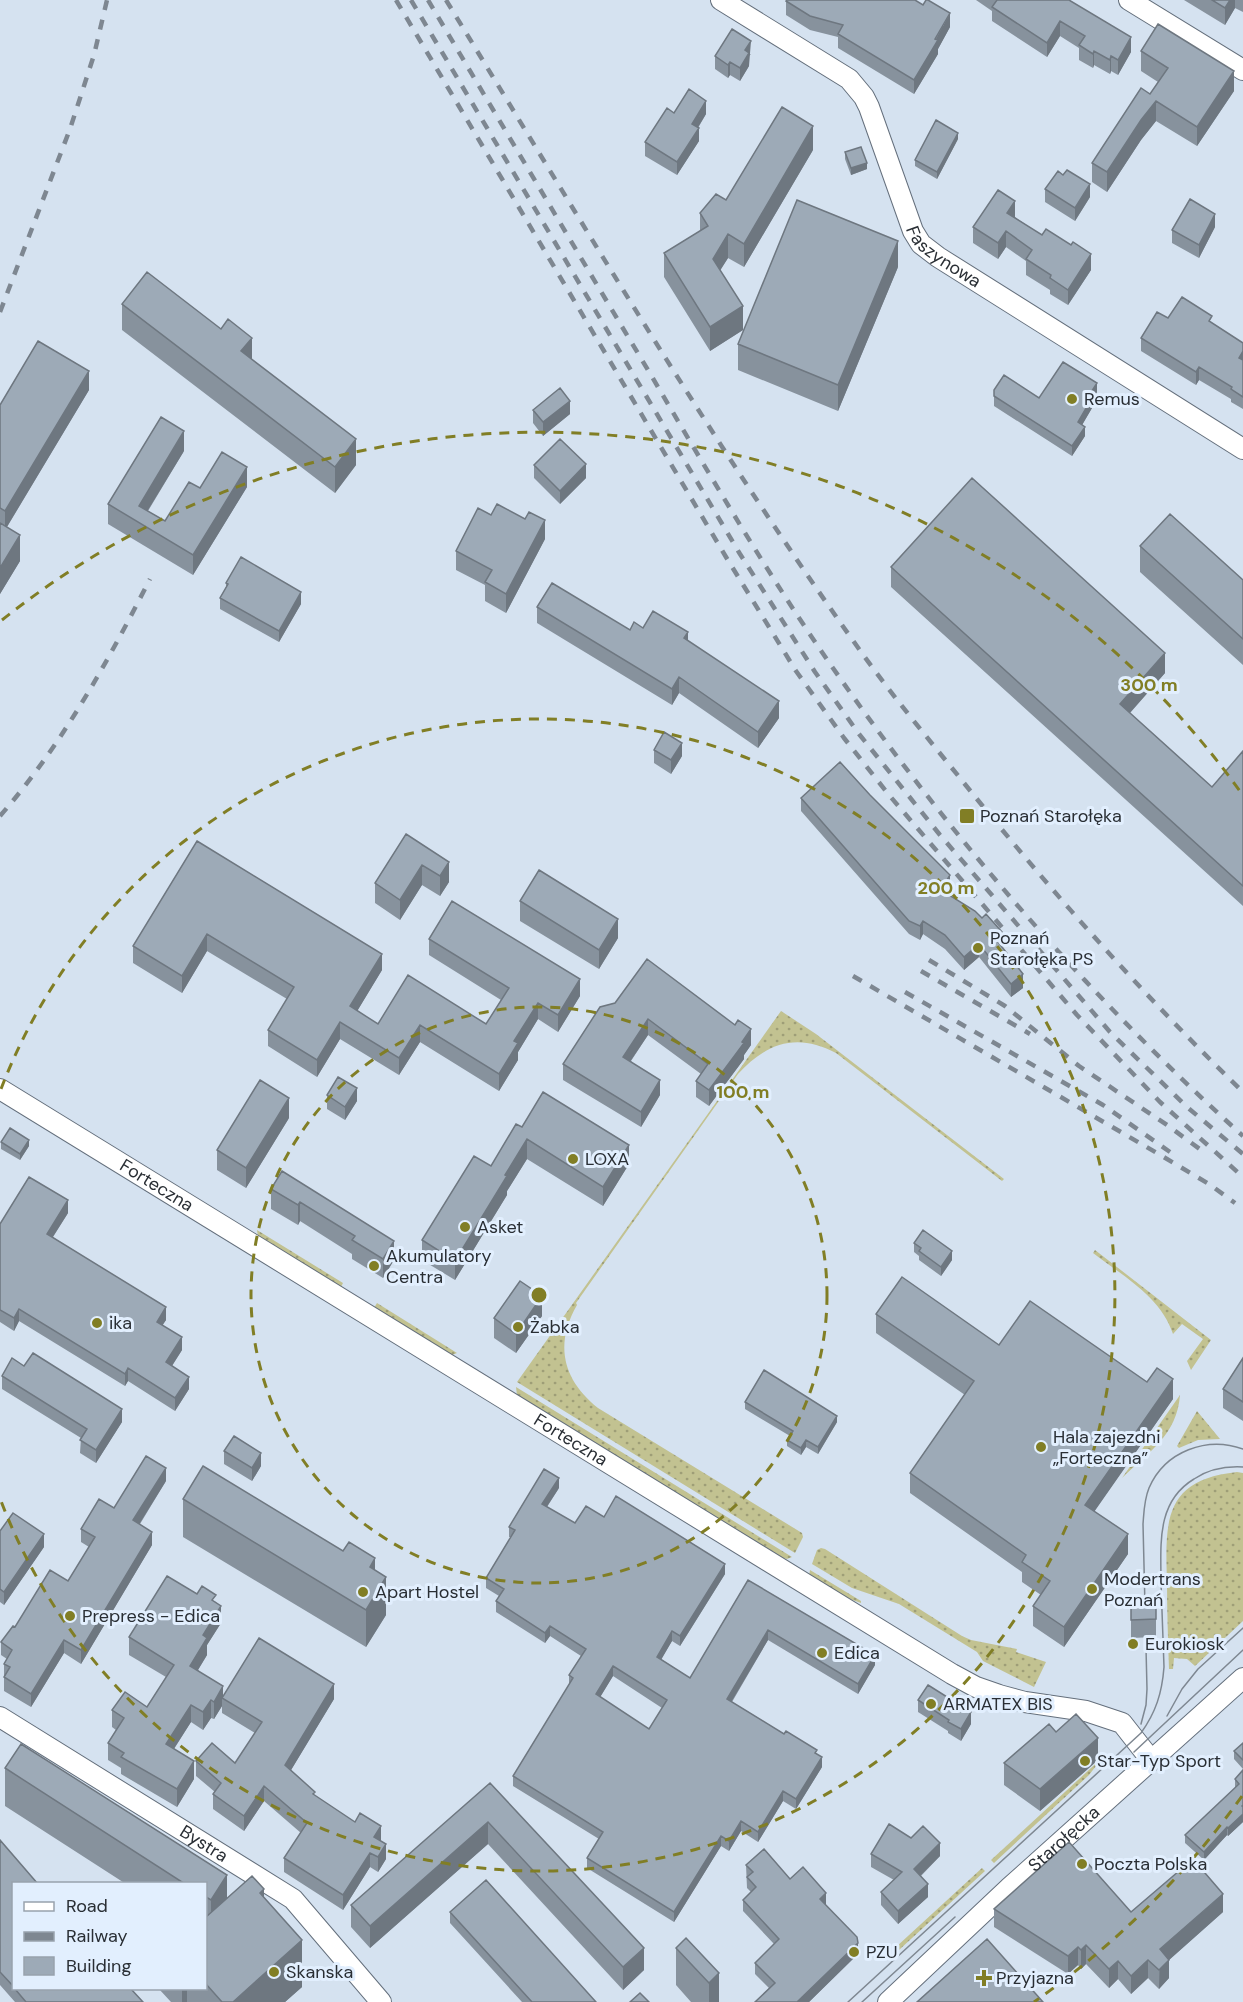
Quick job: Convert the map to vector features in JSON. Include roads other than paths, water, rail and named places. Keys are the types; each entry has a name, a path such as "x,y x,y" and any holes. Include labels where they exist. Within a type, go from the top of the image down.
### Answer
{"street":[{"name":"Faszynowa","path":"722,0 849,79 858,88 869,107 914,231 921,244 938,257 1243,449"},
{"path":"1129,0 1243,70"},
{"name":"Forteczna","path":"0,1089 952,1674 976,1687 999,1695 1025,1702 1086,1711 1122,1723 1151,1760"},
{"name":"Starołęcka","path":"888,2002 1009,1888 1243,1678"},
{"name":"Bystra","path":"0,1717 293,1899 381,2002"}],"tram line":[{"path":"1141,1724 1147,1689 1143,1524 1149,1488 1165,1464 1188,1450 1215,1444 1243,1449"},
{"path":"848,2002 1141,1733 1154,1710 1163,1676 1161,1539 1167,1512 1173,1499 1194,1479 1217,1469 1243,1467"},
{"path":"1167,1716 1182,1689 1198,1669 1243,1628"},
{"path":"1134,1752 1243,1650"},
{"path":"862,2002 955,1917"}],"railway":[{"path":"0,312 70,129 94,55 107,0"},
{"path":"396,0 726,557 796,671 844,738 889,795 1077,1015 1160,1102 1243,1177"},
{"path":"411,0 740,554 815,672 859,734 940,835 1110,1032 1187,1107 1243,1154"},
{"path":"428,0 734,516 802,623 872,723 969,848 1021,909 1128,1026 1243,1136"},
{"path":"446,0 698,410 871,666 993,819 1062,900 1132,979 1243,1092"},
{"path":"0,816 44,761 82,702 150,579"},
{"path":"929,960 1005,1006 1079,1066 1201,1150"},
{"path":"921,971 1030,1034"},
{"path":"853,976 1162,1156 1209,1184 1235,1203"},
{"path":"905,992 1103,1105 1170,1152"}],"place":[{"name":"Remus","path":"1072,399"},
{"name":"Poznań Starołęka","path":"967,816"},
{"name":"Poznań Starołęka PS","path":"978,948"},
{"name":"LOXA","path":"573,1159"},
{"name":"Asket","path":"465,1227"},
{"name":"Akumulatory Centra","path":"374,1266"},
{"name":"ika","path":"97,1323"},
{"name":"Żabka","path":"518,1327"},
{"name":"Hala zajezdni „Forteczna”","path":"1041,1447"},
{"name":"Modertrans Poznań","path":"1092,1589"},
{"name":"Apart Hostel","path":"363,1592"},
{"name":"Prepress - Edica","path":"70,1616"},
{"name":"Eurokiosk","path":"1133,1644"},
{"name":"Edica","path":"822,1653"},
{"name":"ARMATEX BIS","path":"931,1704"},
{"name":"Star-Typ Sport","path":"1085,1761"},
{"name":"Poczta Polska","path":"1082,1864"},
{"name":"PZU","path":"854,1952"},
{"name":"Skanska","path":"274,1972"},
{"name":"Przyjazna","path":"984,1978"}]}
